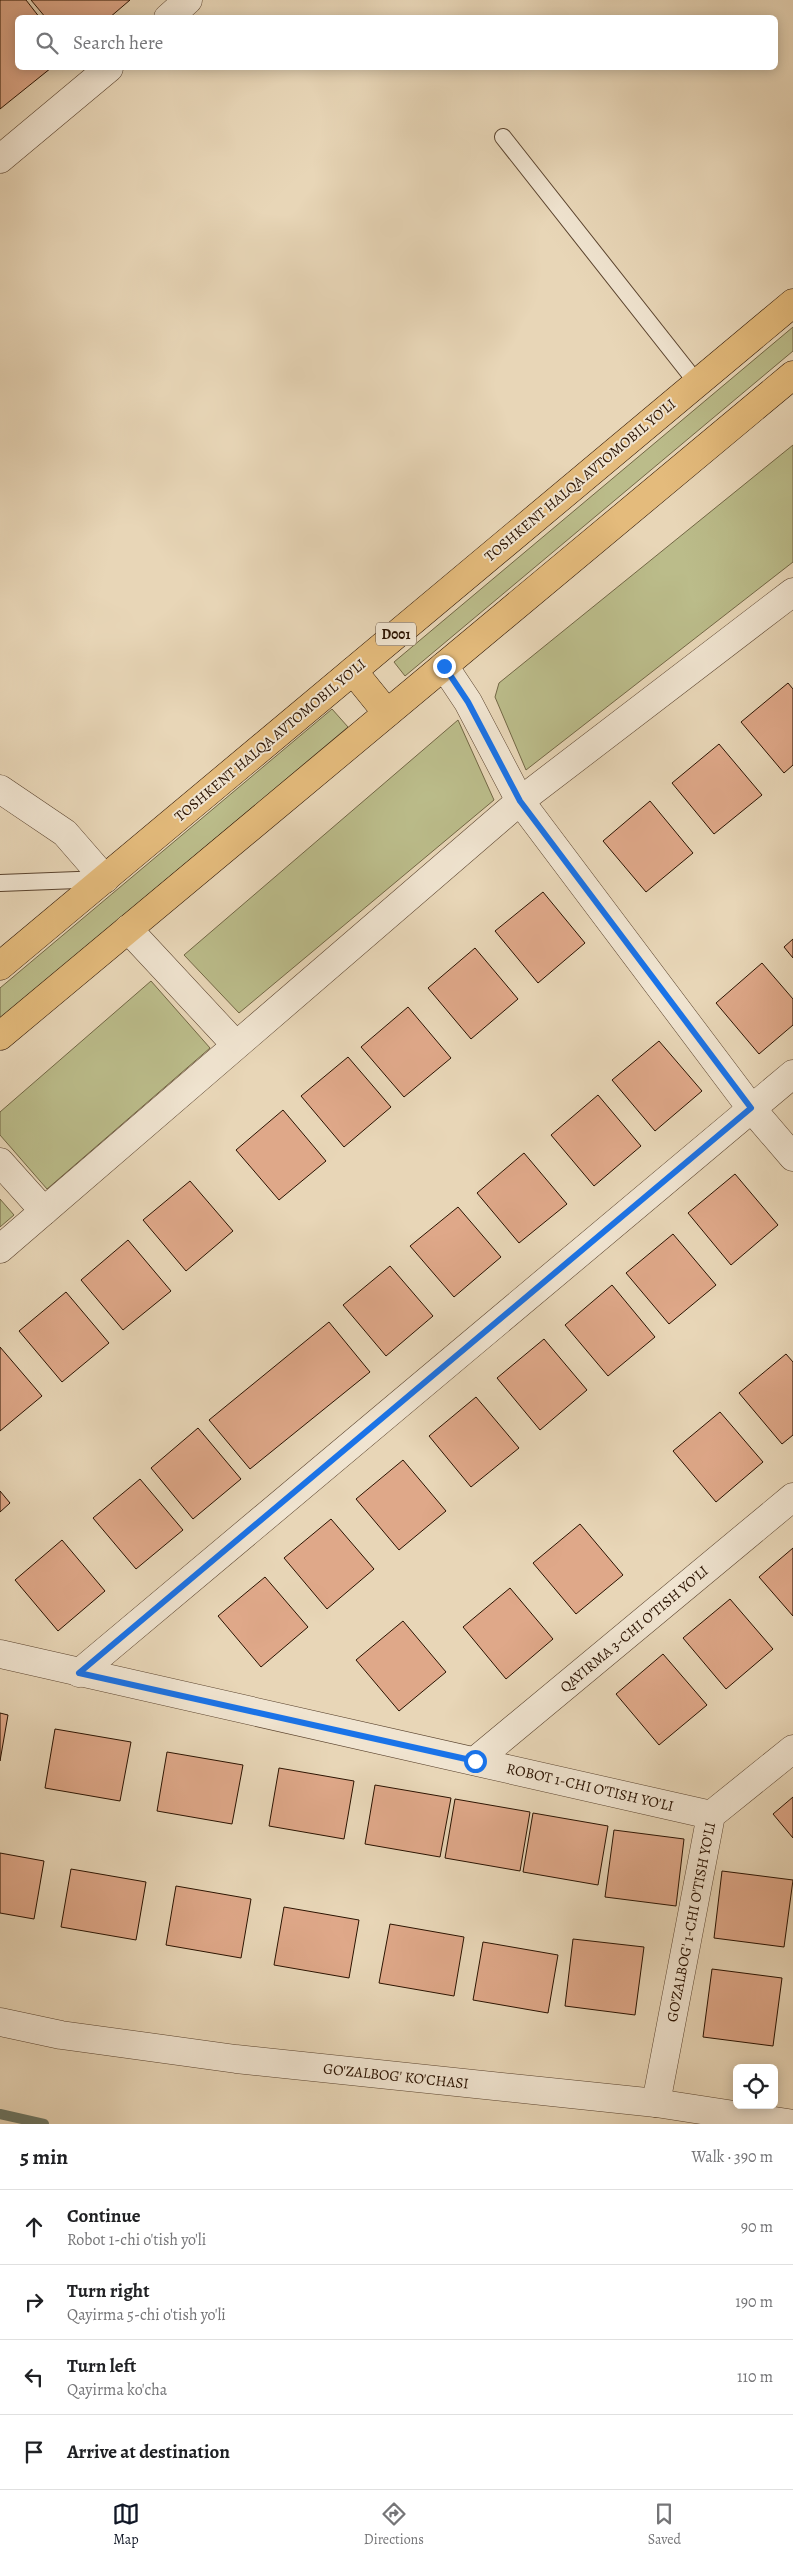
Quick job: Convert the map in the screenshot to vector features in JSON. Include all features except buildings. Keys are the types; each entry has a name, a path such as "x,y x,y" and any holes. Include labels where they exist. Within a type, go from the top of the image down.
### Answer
{"highway":[{"name":"TOSHKENT HALQA AVTOMOBIL YO'LI","path":"0,966 793,303"},
{"path":"0,1036 793,375"},
{"path":"353,671 387,713"}],"street":[{"path":"171,15 188,0"},
{"path":"0,160 107,70"},
{"path":"0,1249 520,801 793,592"},
{"path":"444,666 468,702 520,801 751,1108 793,1156"},
{"path":"0,789 65,833 105,879"},
{"path":"128,929 236,1044"},
{"path":"79,1673 793,1074"},
{"path":"0,1162 44,1211"},
{"name":"QAYIRMA 3-CHI O'TISH YO'LI","path":"475,1761 793,1497"},
{"name":"ROBOT 1-CHI O'TISH YO'LI","path":"0,1654 711,1815"},
{"name":"GO'ZALBOG' 1-CHI O'TISH YO'LI","path":"656,2103 711,1815 793,1748"},
{"name":"GO'ZALBOG' KO'CHASI","path":"0,2022 61,2035 236,2059 656,2103 793,2124"}],"lane":[{"path":"503,137 697,383"},
{"path":"0,883 105,879"}],"green space":[{"path":"793,327 793,351 405,676 394,662"},
{"path":"793,445 793,562 526,770 495,697 499,683"},
{"path":"332,709 348,727 0,1019 0,988"},
{"path":"458,720 494,800 239,1013 184,955"},
{"path":"151,981 210,1048 47,1189 0,1135 0,1112"},
{"path":"0,1199 14,1215 0,1227"}],"waterway":[{"path":"0,2114 44,2124"}],"route":[{"path":"444,666 468,702 520,801 751,1108 79,1673 475,1761"}]}
